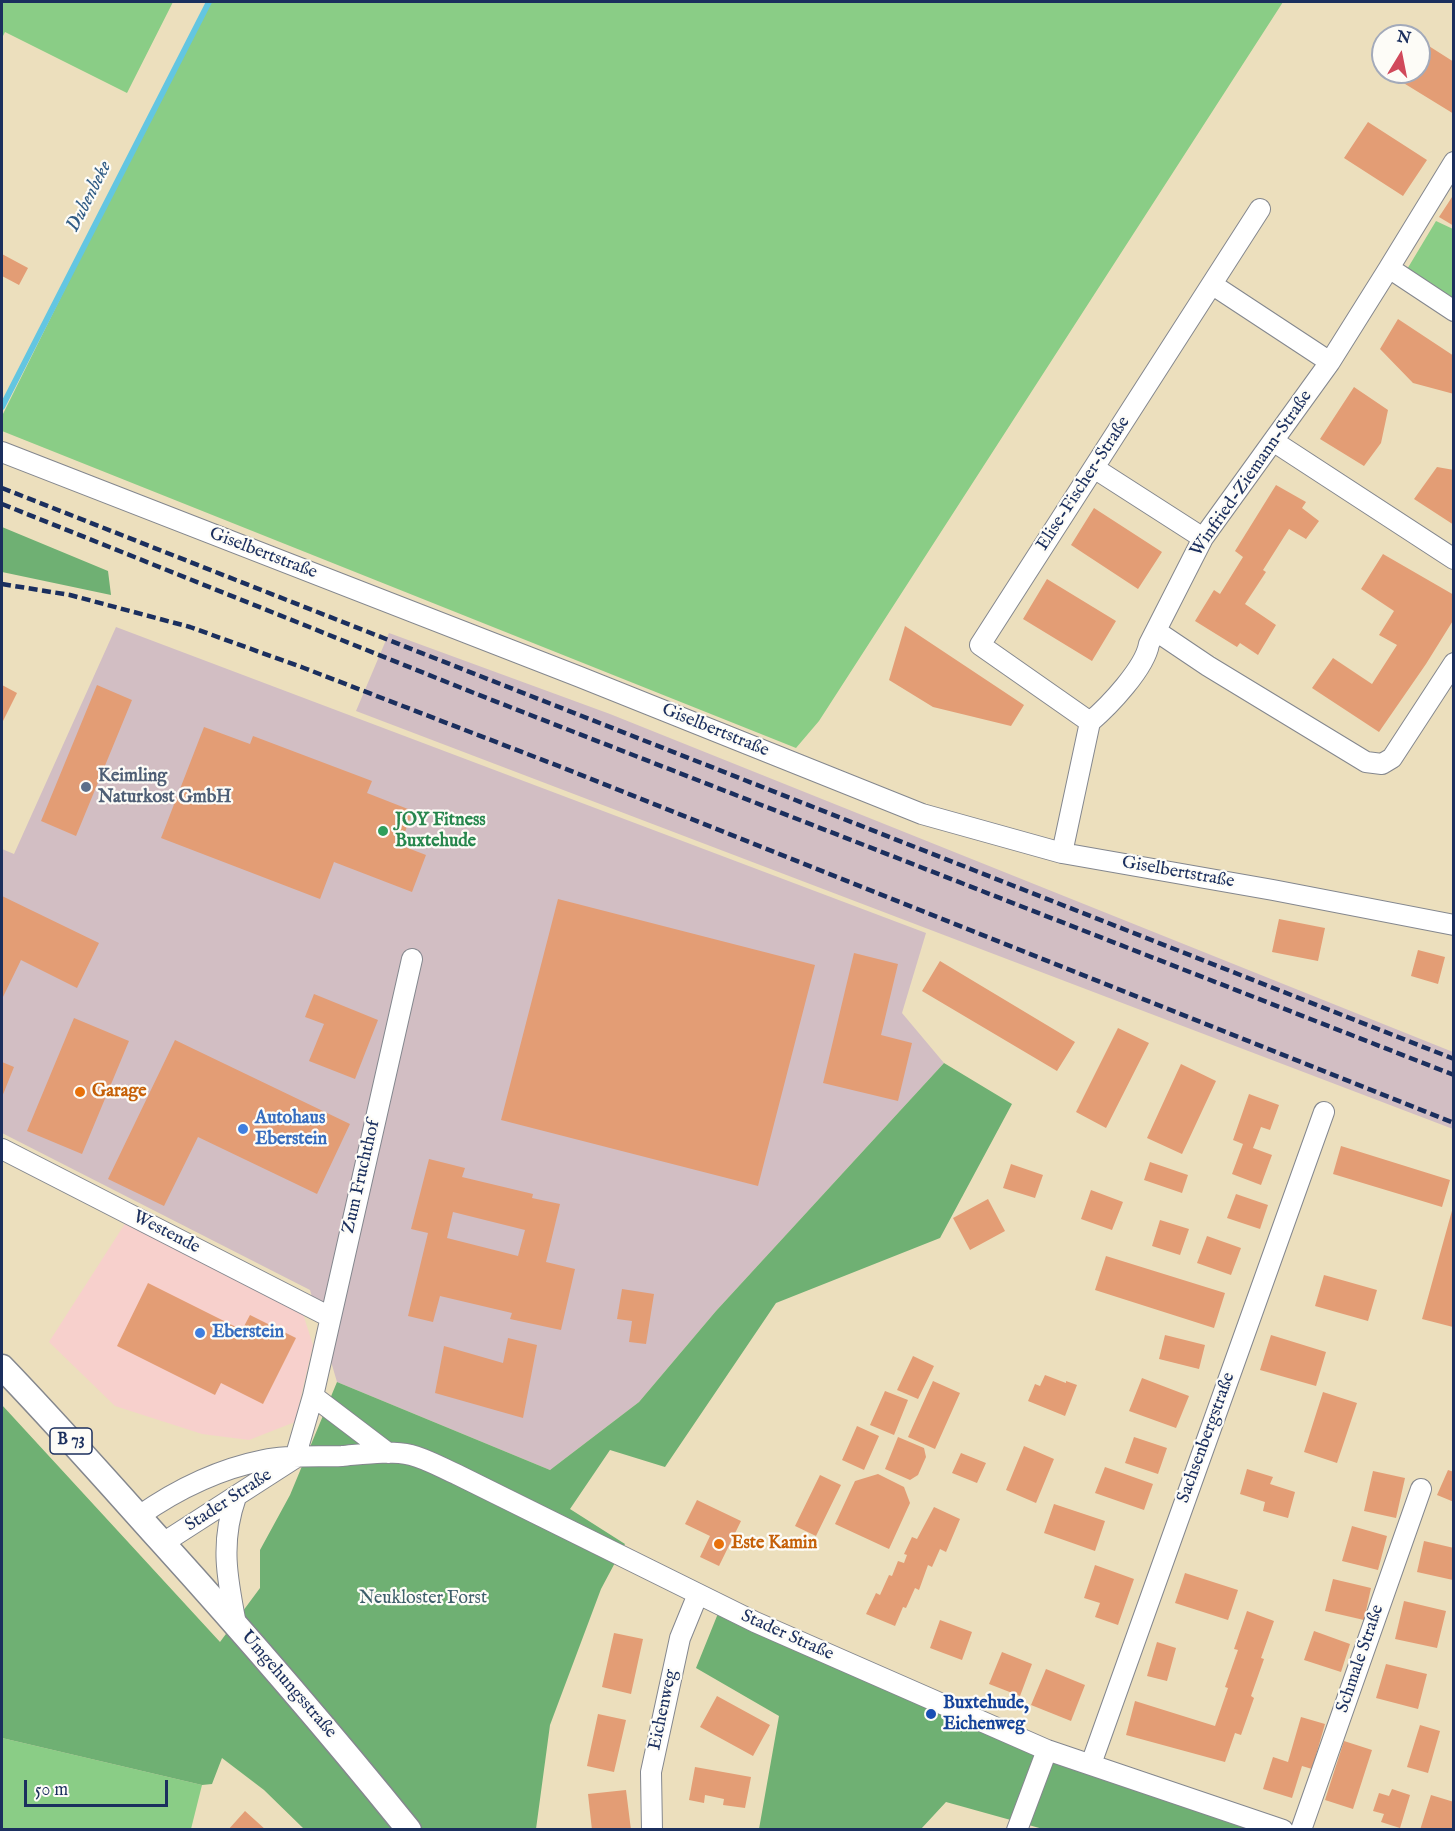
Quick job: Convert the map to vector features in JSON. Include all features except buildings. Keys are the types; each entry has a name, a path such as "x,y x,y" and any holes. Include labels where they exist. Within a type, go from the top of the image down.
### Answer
{"main road":[{"name":"B 73","path":"2,1367 164,1544"},
{"name":"Umgehungsstraße","path":"164,1544 326,1727 410,1830"}],"street":[{"name":"Winfried-Ziemann-Straße","path":"1090,722 1107,708 1147,656 1149,644 1203,538 1330,362 1454,162"},
{"name":"Elise-Fischer-Straße","path":"1090,722 980,645 1260,209"},
{"path":"1389,268 1454,311"},
{"path":"1213,285 1330,362"},
{"path":"1274,441 1454,559"},
{"name":"Giselbertstraße","path":"2,452 580,677 922,814 1062,853 1454,925"},
{"path":"1094,468 1203,538"},
{"path":"1156,631 1208,666 1366,762 1382,764 1392,758 1454,663"},
{"path":"1062,853 1090,722"},
{"name":"Zum Fruchthof","path":"295,1458 313,1396 412,959"},
{"name":"Sachsenbergstraße","path":"1090,1764 1324,1112"},
{"name":"Westende","path":"2,1149 330,1317"},
{"path":"313,1396 388,1453"},
{"name":"Stader Straße","path":"139,1516 165,1498 229,1469 266,1460 388,1453 409,1455 426,1460 755,1622 1047,1750 1283,1830"},
{"name":"Stader Straße","path":"164,1544 295,1458"},
{"name":"Schmale Straße","path":"1301,1830 1421,1489"},
{"name":"B 73","path":"236,1497 230,1514 225,1551 228,1587 236,1624"},
{"name":"Eichenweg","path":"652,1830 651,1772 680,1638 699,1594"},
{"path":"1017,1830 1047,1750"}],"shaded area":[{"path":"116,627 926,933 902,1013 944,1063 716,1311 639,1402 550,1470 337,1382 310,1290 2,1133 2,849 14,854"},
{"path":"389,633 610,714 1453,1052 1453,1129 356,711"},
{"path":"126,1222 302,1311 313,1345 295,1422 249,1440 202,1434 115,1406 49,1342"}],"green space":[{"path":"2,2 173,2 127,93 5,32 2,38"},
{"path":"207,2 1283,2 819,721 796,748 2,431 2,416"},
{"path":"1436,221 1453,229 1453,301 1406,271"},
{"path":"2,527 108,571 111,595 2,572"},
{"name":"Neukloster Forst","path":"944,1063 1012,1104 940,1238 776,1303 665,1467 610,1450 570,1509 625,1544 601,1589 550,1725 536,1829 304,1829 264,1790 222,1758 212,1784 202,1785 2,1738 2,1405 220,1642 260,1588 260,1550 290,1495 337,1382 550,1470 639,1402 716,1311"},
{"path":"719,1611 1271,1829 1043,1829 946,1802 921,1829 759,1829 779,1716 696,1668"},
{"path":"2,1738 202,1785 191,1829 2,1830"}],"waterway":[{"name":"Dubenbeke","path":"2,407 209,2"}],"railway":[{"path":"2,488 1454,1059"},
{"path":"2,504 474,693 1454,1075"},
{"path":"2,584 70,595 190,627 304,668 561,767 1454,1123"}],"place":[{"name":"Keimling Naturkost GmbH","path":"86,787"},
{"name":"JOY Fitness Buxtehude","path":"383,831"},
{"name":"Garage","path":"80,1092"},
{"name":"Autohaus Eberstein","path":"243,1129"},
{"name":"Eberstein","path":"200,1333"},
{"name":"Este Kamin","path":"719,1544"},
{"name":"Buxtehude, Eichenweg","path":"931,1714"}]}
